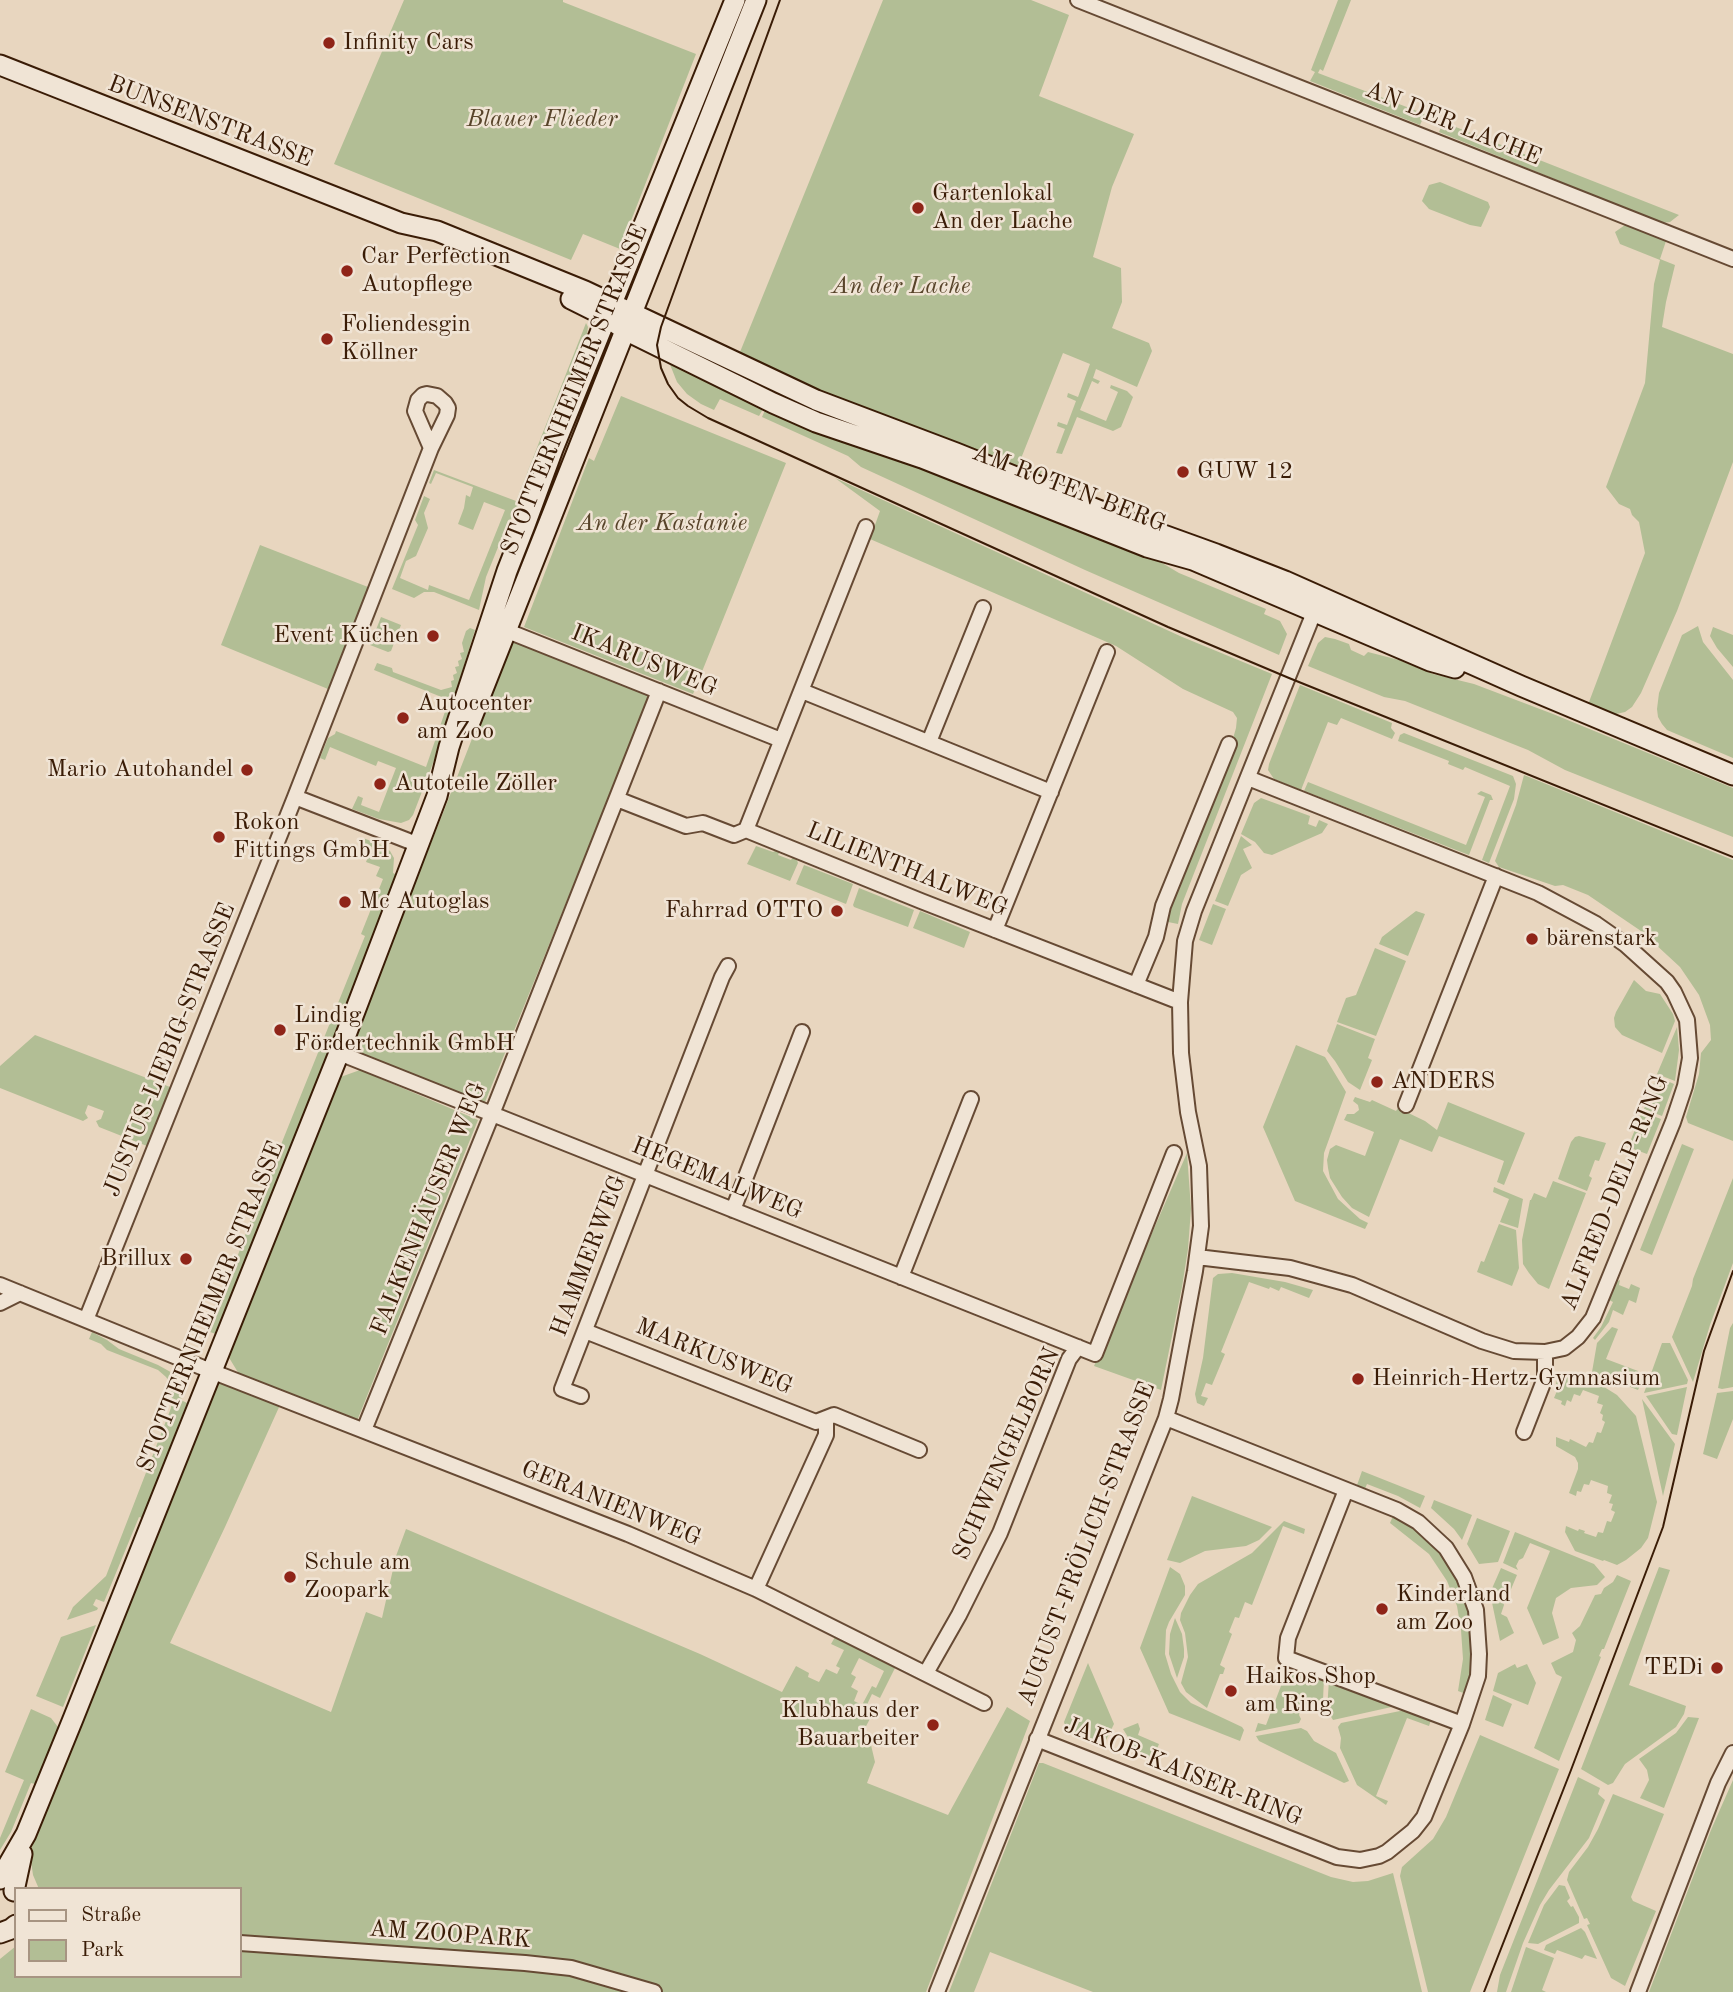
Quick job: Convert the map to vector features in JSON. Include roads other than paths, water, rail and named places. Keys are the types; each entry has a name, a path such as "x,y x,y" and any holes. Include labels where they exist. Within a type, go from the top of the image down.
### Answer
{"main road":[{"name":"STOTTERNHEIMER STRASSE","path":"498,628 507,571 735,0"},
{"name":"STOTTERNHEIMER STRASSE","path":"8,1887 26,1834 339,1053 436,796 458,751 498,628 628,321 756,0"},
{"name":"BUNSENSTRASSE","path":"0,65 401,223 438,231 610,311"},
{"name":"AM ROTEN BERG","path":"610,311 763,398 816,422 935,463 1147,547 1317,604 1733,775"}],"street":[{"name":"AN DER LACHE","path":"1078,0 1733,259"},
{"name":"JUSTUS-LIEBIG-STRASSE","path":"86,1320 431,448"},
{"path":"746,830 866,527"},
{"name":"AUGUST-FRÖLICH-STRASSE","path":"1037,1738 1166,1418 1174,1386 1201,1226 1199,1166 1181,1053 1180,1002 1185,941 1194,911 1317,604"},
{"path":"929,742 983,607"},
{"name":"IKARUSWEG","path":"498,628 781,740"},
{"path":"995,930 1107,652"},
{"name":"FALKENHÄUSER WEG","path":"364,1430 659,691"},
{"path":"802,691 1051,792"},
{"path":"1136,985 1156,937 1163,906 1229,744"},
{"name":"ALFRED-DELP-RING","path":"1197,1257 1259,1263 1319,1275 1352,1285 1514,1351 1557,1351 1571,1344 1593,1318 1673,1122 1688,1074 1690,1058 1689,1036 1682,1007 1667,982 1626,944 1596,924 1538,893 1248,778"},
{"path":"295,797 419,845"},
{"name":"LILIENTHALWEG","path":"617,799 686,826 703,823 734,835 746,830 1180,1002"},
{"path":"1406,1105 1496,876"},
{"name":"HAMMERWEG","path":"581,1396 562,1389 728,966"},
{"path":"733,1210 802,1032"},
{"name":"HEGEMALWEG","path":"339,1053 1078,1347"},
{"path":"901,1277 971,1099"},
{"name":"SCHWENGELBORN","path":"926,1673 1000,1533 1069,1360 1078,1347 1096,1354 1174,1153"},
{"path":"0,1285 211,1371"},
{"path":"0,1303 20,1293"},
{"name":"MARKUSWEG","path":"585,1331 816,1422 834,1415 919,1450"},
{"path":"1524,1432 1545,1378 1545,1352"},
{"name":"GERANIENWEG","path":"211,1371 628,1534 756,1589 984,1703"},
{"name":"JAKOB-KAISER-RING","path":"937,1992 1037,1738 1337,1857 1360,1860 1387,1852 1413,1831 1424,1818 1462,1724 1478,1675 1476,1610 1464,1577 1446,1548 1418,1522 1397,1510 1166,1418"},
{"path":"756,1589 826,1435 826,1420"},
{"path":"1346,1490 1288,1639 1286,1658 1462,1724"},
{"path":"1638,1992 1718,1783 1733,1754"},
{"name":"AM ZOOPARK","path":"242,1943 548,1966 596,1974 654,1992"}],"tram line":[{"path":"780,0 661,327 657,345 661,368 678,398 708,418 1168,627 1733,857"},
{"path":"1484,1992 1663,1527 1704,1351 1733,1271"}],"place":[{"name":"Infinity Cars","path":"329,43"},
{"name":"Gartenlokal An der Lache","path":"918,208"},
{"name":"Car Perfection Autopflege","path":"347,271"},
{"name":"Foliendesgin Köllner","path":"327,339"},
{"name":"GUW 12","path":"1183,472"},
{"name":"Event Küchen","path":"433,636"},
{"name":"Autocenter am Zoo","path":"403,718"},
{"name":"Mario Autohandel","path":"247,770"},
{"name":"Autoteile Zöller","path":"380,784"},
{"name":"Rokon Fittings GmbH","path":"219,837"},
{"name":"Mc Autoglas","path":"345,902"},
{"name":"Fahrrad OTTO","path":"837,911"},
{"name":"bärenstark","path":"1532,939"},
{"name":"Lindig Fördertechnik GmbH","path":"280,1030"},
{"name":"ANDERS","path":"1377,1082"},
{"name":"Brillux","path":"186,1259"},
{"name":"Heinrich-Hertz-Gymnasium","path":"1358,1379"},
{"name":"Schule am Zoopark","path":"290,1577"},
{"name":"Kinderland am Zoo","path":"1382,1609"},
{"name":"TEDi","path":"1717,1668"},
{"name":"Haikos Shop am Ring","path":"1231,1691"},
{"name":"Klubhaus der Bauarbeiter","path":"933,1725"}],"park label":[{"name":"Blauer Flieder","path":"542,120"},
{"name":"An der Lache","path":"901,287"},
{"name":"An der Kastanie","path":"662,524"}]}
